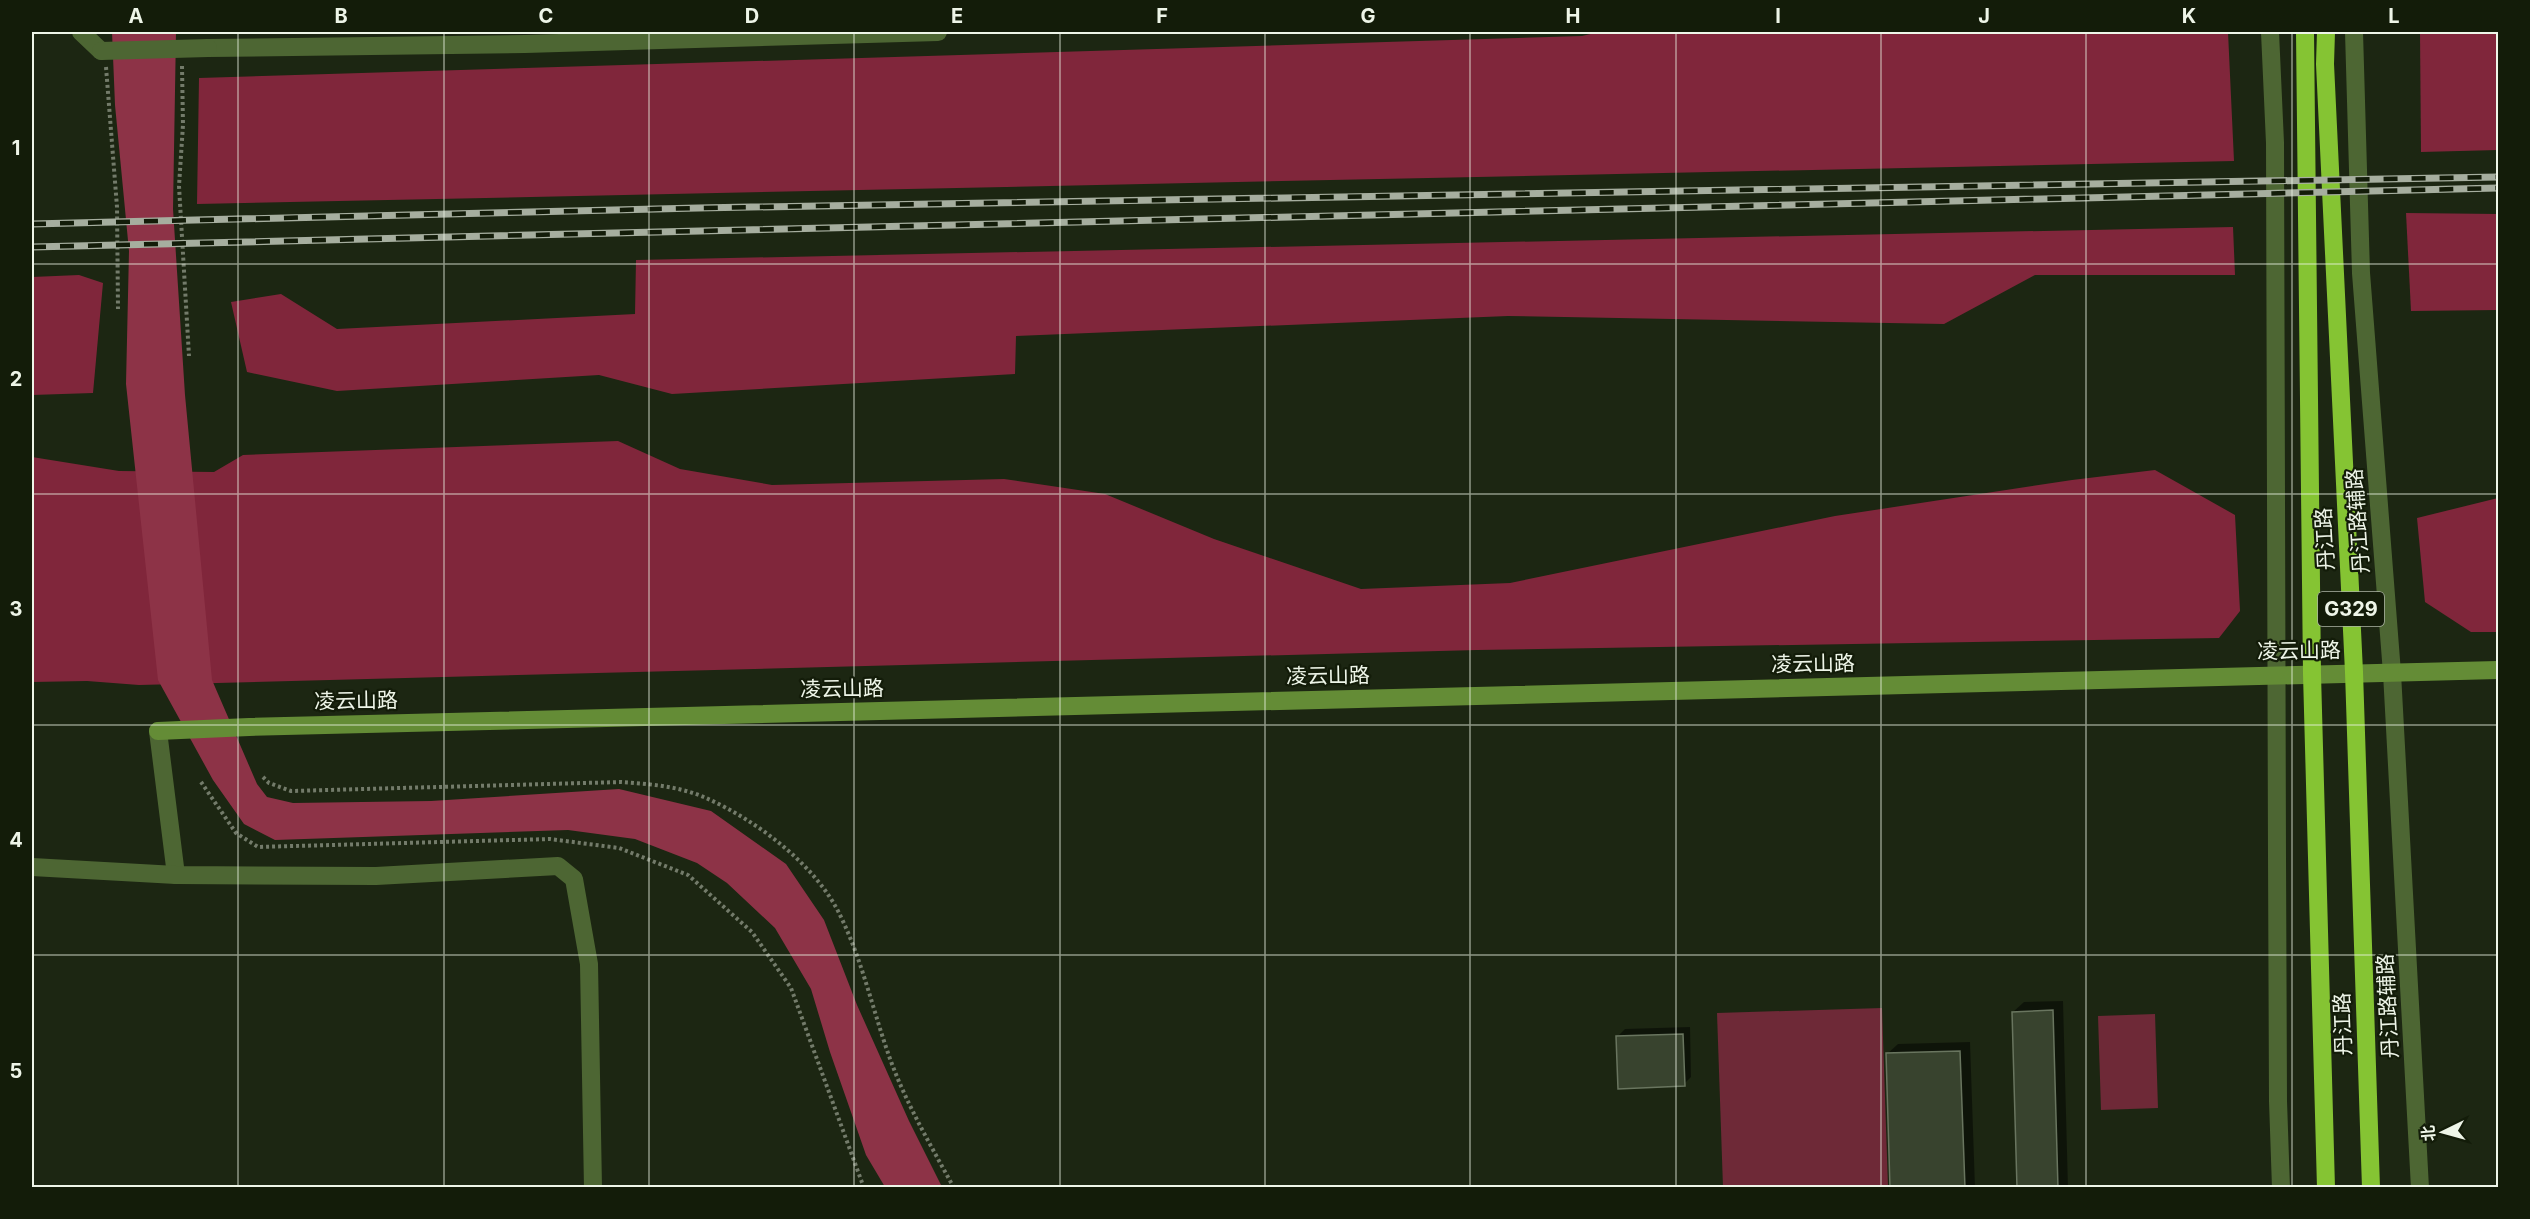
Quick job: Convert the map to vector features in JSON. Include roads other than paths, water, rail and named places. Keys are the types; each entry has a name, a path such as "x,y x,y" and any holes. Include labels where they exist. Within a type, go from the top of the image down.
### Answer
{"highway":[{"name":"丹江路","path":"2305,32 2312,674 2326,1188"},
{"name":"丹江路","path":"2326,32 2325,64 2354,672 2371,1188"}],"street":[{"path":"81,32 103,57 207,48 525,44 938,32"},
{"path":"2270,32 2275,154 2278,1101 2281,1188"},
{"name":"丹江路辅路","path":"2354,32 2361,273 2392,673 2420,1188"},
{"name":"凌云山路","path":"176,874 162,731 2276,674 2499,670"},
{"path":"32,867 176,874 376,876 558,866 574,879 589,964 593,1188"}],"railway":[{"path":"32,224 698,208 2498,177"},
{"path":"32,247 2498,188"}]}
